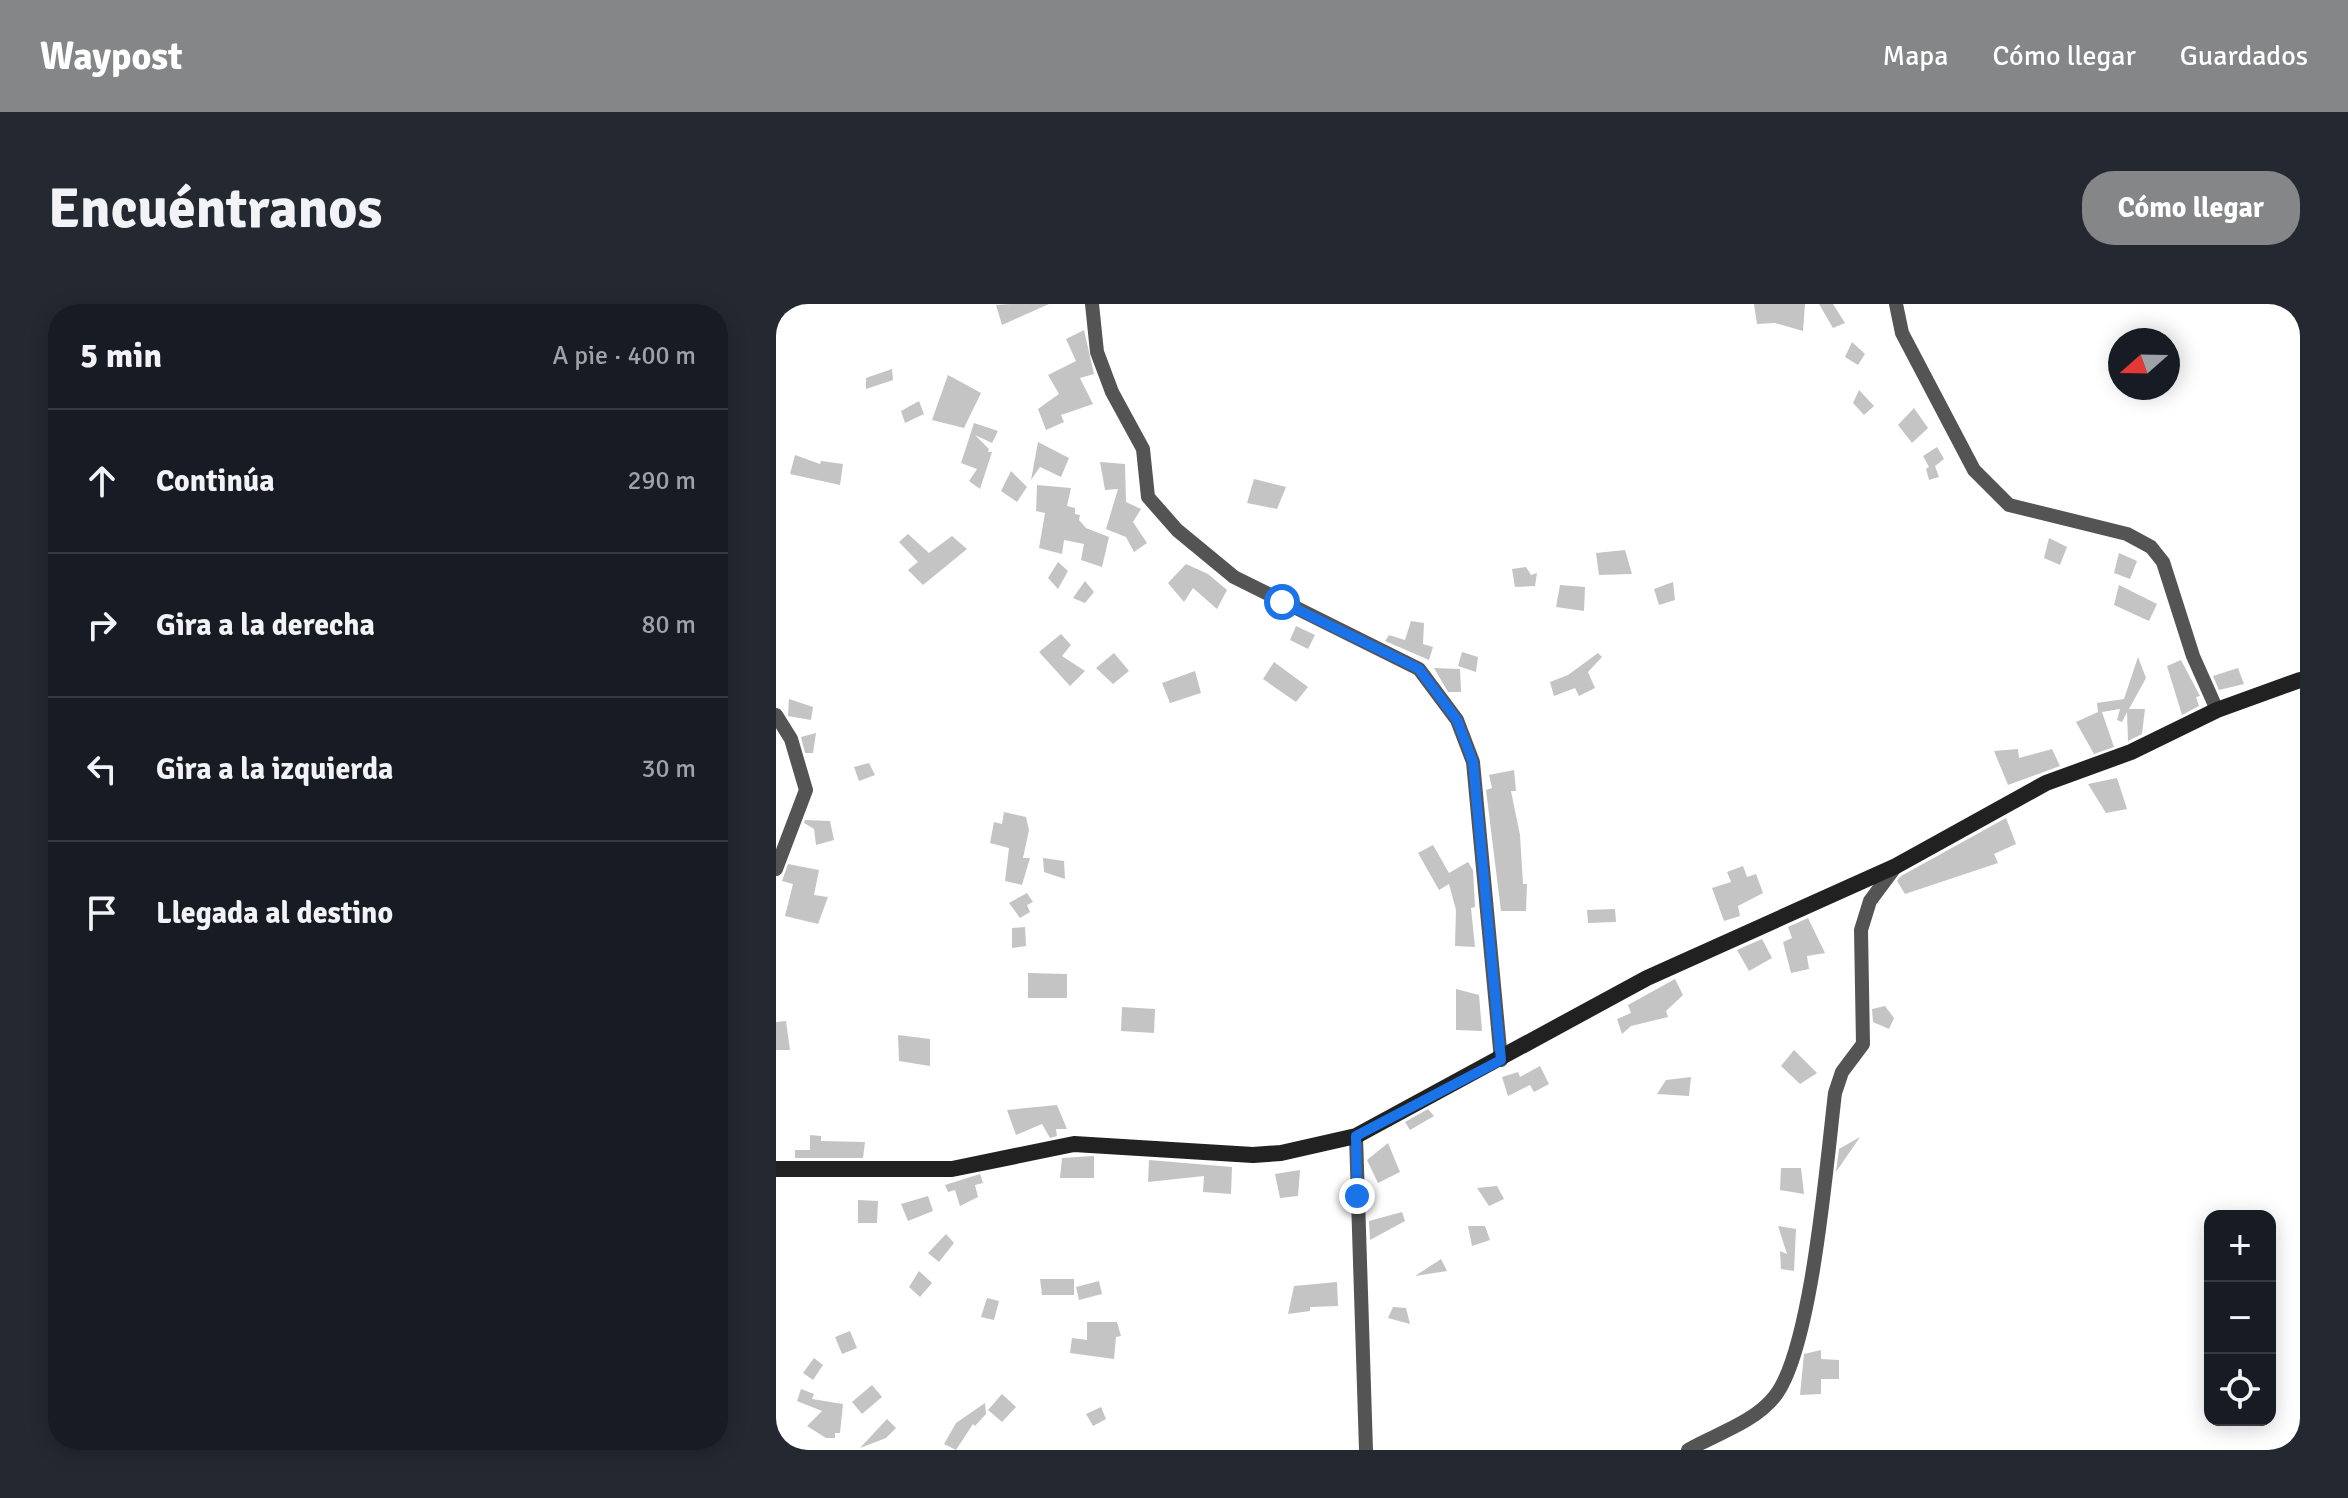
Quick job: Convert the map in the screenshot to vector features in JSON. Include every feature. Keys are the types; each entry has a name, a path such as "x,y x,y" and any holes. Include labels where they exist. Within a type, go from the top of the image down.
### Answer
{"street":[{"path":"1092,304 1097,352 1112,392 1143,449 1148,497 1177,530 1234,577 1419,669 1457,720 1473,762 1501,1060"},
{"path":"1896,304 1902,333 1974,470 2009,505 2127,534 2151,547 2163,562 2193,656 2217,710"},
{"path":"776,1169 952,1169 1074,1144 1253,1155 1281,1153 1356,1136 1647,978 1896,866 2046,783 2131,752 2217,710 2300,680"},
{"path":"776,715 791,739 806,790 776,869"},
{"path":"1688,1450 1754,1415 1774,1398 1788,1376 1803,1321 1835,1093 1842,1072 1863,1044 1861,930 1870,901 1896,866"},
{"path":"1356,1136 1366,1450"}],"building":[{"path":"1011,304 1049,304 1002,325 996,305"},
{"path":"1754,304 1805,304 1803,331 1775,323 1757,324"},
{"path":"1819,304 1833,304 1845,323 1833,328"},
{"path":"1084,330 1094,374 1080,378 1093,404 1061,415 1064,422 1046,430 1038,409 1059,394 1048,375 1076,361 1066,339"},
{"path":"1852,342 1865,354 1858,365 1845,357"},
{"path":"892,369 893,380 866,389 866,378"},
{"path":"948,375 981,393 964,428 932,420"},
{"path":"1859,390 1874,406 1864,415 1853,403"},
{"path":"919,401 924,414 905,423 901,411"},
{"path":"1914,408 1928,428 1912,443 1898,425"},
{"path":"974,423 998,431 992,443 975,435 989,449 988,452 992,452 980,489 969,481 977,469 961,463"},
{"path":"1038,442 1069,458 1061,477 1040,467 1031,480"},
{"path":"1937,447 1944,459 1935,466 1939,477 1929,480 1926,469 1929,467 1923,456"},
{"path":"795,455 820,464 821,461 843,464 840,485 790,474"},
{"path":"1100,462 1125,464 1126,502 1141,509 1133,522 1147,543 1134,552 1126,537 1106,529 1118,489 1105,490"},
{"path":"1011,471 1027,487 1017,502 1001,491"},
{"path":"1254,479 1286,487 1277,509 1247,503"},
{"path":"1037,485 1071,488 1067,506 1075,508 1075,514 1080,515 1079,520 1086,528 1109,537 1102,567 1081,560 1084,544 1064,540 1062,554 1039,548 1045,513 1036,511"},
{"path":"908,534 929,553 952,536 967,549 923,585 908,570 918,562 899,542"},
{"path":"2049,538 2067,547 2060,565 2044,558"},
{"path":"1625,550 1632,574 1599,575 1596,553"},
{"path":"2119,553 2137,561 2130,579 2114,573"},
{"path":"1058,562 1068,571 1058,589 1048,578"},
{"path":"1186,564 1208,574 1227,590 1217,609 1193,588 1184,602 1168,583"},
{"path":"1526,567 1531,575 1537,573 1535,586 1515,587 1512,569"},
{"path":"1085,581 1094,592 1085,603 1073,598"},
{"path":"1673,582 1675,600 1659,605 1654,589"},
{"path":"1560,585 1585,587 1584,611 1556,607"},
{"path":"2119,585 2157,604 2149,621 2114,605"},
{"path":"1411,621 1424,623 1423,644 1433,647 1429,660 1385,641 1389,635 1405,640"},
{"path":"1296,626 1315,635 1308,649 1290,640"},
{"path":"1061,634 1071,645 1062,656 1085,671 1070,686 1039,652"},
{"path":"1462,652 1478,657 1476,672 1458,666"},
{"path":"1114,653 1129,671 1113,684 1096,668"},
{"path":"1598,653 1602,657 1588,672 1595,688 1579,696 1575,688 1554,696 1550,682 1568,675"},
{"path":"2138,657 2146,678 2129,709 2145,709 2142,734 2128,741 2127,712 2122,722 2117,720 2120,709 2102,712 2114,747 2094,754 2076,722 2098,712 2097,703 2124,699"},
{"path":"2181,660 2200,696 2196,697 2199,706 2182,715 2167,666"},
{"path":"1274,662 1308,687 1296,702 1263,679"},
{"path":"1434,668 1460,669 1461,692 1448,692"},
{"path":"2238,668 2244,684 2219,690 2213,676"},
{"path":"1195,671 1201,693 1170,703 1162,683"},
{"path":"789,699 813,707 811,720 788,716"},
{"path":"816,733 813,753 805,753 801,737"},
{"path":"2018,749 2019,758 2052,749 2060,766 2008,785 1994,751"},
{"path":"869,763 875,775 859,781 854,767"},
{"path":"1514,770 1516,791 1511,791 1520,835 1523,884 1527,884 1526,911 1501,911 1486,790 1492,788 1489,775"},
{"path":"2117,778 2127,809 2106,813 2088,784"},
{"path":"1004,812 1026,817 1029,830 1023,858 1030,858 1022,885 1005,881 1009,848 990,843 994,822 1002,824"},
{"path":"2006,818 2016,844 1994,854 1998,863 1905,894 1897,881 1901,876"},
{"path":"805,820 830,821 834,840 816,845 814,829 804,823"},
{"path":"1433,845 1449,873 1468,862 1473,870 1475,907 1471,908 1475,947 1455,946 1456,910 1449,884 1439,890 1418,853"},
{"path":"1043,858 1064,861 1065,879 1044,872"},
{"path":"788,864 819,870 814,895 828,897 818,924 785,916 793,884 782,881"},
{"path":"1743,866 1747,877 1756,874 1763,893 1738,906 1740,916 1724,921 1712,888 1731,882 1727,872"},
{"path":"1027,893 1033,902 1027,905 1030,912 1020,918 1009,903"},
{"path":"1615,909 1616,922 1588,923 1587,910"},
{"path":"1808,918 1825,953 1807,956 1809,969 1791,973 1783,942 1792,938 1788,927"},
{"path":"1025,927 1026,946 1012,948 1012,928"},
{"path":"1762,939 1772,958 1749,971 1737,950"},
{"path":"1028,973 1067,974 1067,998 1028,998"},
{"path":"1675,979 1683,995 1666,1011 1668,1017 1631,1026 1622,1034 1617,1019 1631,1013 1628,1005"},
{"path":"1456,989 1479,995 1482,1031 1456,1030"},
{"path":"1885,1006 1894,1018 1889,1029 1873,1022 1872,1009"},
{"path":"1122,1007 1155,1009 1154,1033 1121,1031"},
{"path":"786,1021 790,1050 776,1050 776,1022"},
{"path":"898,1035 930,1039 930,1066 899,1061"},
{"path":"1794,1050 1817,1073 1800,1084 1781,1066"},
{"path":"1540,1066 1549,1084 1534,1092 1530,1085 1508,1096 1502,1077 1518,1072 1520,1077"},
{"path":"1691,1077 1689,1096 1657,1094 1666,1080"},
{"path":"1057,1105 1067,1129 1056,1129 1057,1136 1050,1138 1042,1124 1016,1135 1007,1110"},
{"path":"1428,1109 1434,1116 1410,1130 1405,1122"},
{"path":"810,1135 821,1136 821,1141 865,1142 863,1158 795,1158 795,1150 810,1150"},
{"path":"1860,1137 1836,1172 1839,1149"},
{"path":"1388,1143 1400,1172 1378,1183 1367,1160"},
{"path":"1094,1156 1094,1178 1060,1178 1062,1158"},
{"path":"1149,1160 1232,1167 1231,1194 1203,1192 1204,1176 1148,1182"},
{"path":"1781,1168 1801,1168 1804,1194 1780,1190"},
{"path":"1300,1170 1298,1196 1280,1198 1275,1174"},
{"path":"980,1174 983,1183 975,1185 978,1197 960,1206 955,1190 948,1192 945,1185"},
{"path":"1497,1186 1504,1199 1489,1206 1477,1188"},
{"path":"928,1196 933,1211 908,1221 901,1204"},
{"path":"858,1200 878,1201 877,1223 858,1223"},
{"path":"1402,1212 1405,1221 1370,1240 1369,1221"},
{"path":"1468,1226 1485,1226 1490,1240 1472,1246"},
{"path":"1778,1226 1796,1229 1794,1271 1781,1269 1780,1251 1787,1254"},
{"path":"946,1234 954,1243 939,1262 928,1253"},
{"path":"1441,1259 1447,1271 1415,1276"},
{"path":"919,1271 932,1283 920,1297 909,1287"},
{"path":"1040,1279 1074,1279 1074,1295 1042,1295"},
{"path":"1099,1281 1102,1294 1079,1300 1076,1287"},
{"path":"1337,1282 1338,1306 1310,1307 1310,1311 1288,1314 1294,1286"},
{"path":"987,1298 999,1301 994,1320 981,1317"},
{"path":"1393,1307 1406,1308 1410,1324 1388,1318"},
{"path":"1087,1322 1117,1322 1121,1336 1116,1337 1114,1359 1070,1353 1072,1338 1087,1340"},
{"path":"850,1331 857,1348 842,1354 835,1337"},
{"path":"1821,1350 1821,1359 1839,1360 1839,1379 1821,1379 1821,1394 1800,1395 1804,1354"},
{"path":"814,1358 823,1365 813,1380 803,1373"},
{"path":"872,1385 882,1397 862,1414 852,1402"},
{"path":"801,1389 814,1394 812,1399 843,1404 840,1433 835,1433 835,1438 826,1438 807,1426 822,1411 797,1401"},
{"path":"1002,1394 1016,1407 1002,1422 988,1410"},
{"path":"985,1403 986,1414 975,1426 973,1424 956,1450 944,1444 956,1423"},
{"path":"1101,1407 1106,1419 1093,1426 1086,1414"},
{"path":"887,1419 896,1428 886,1438 860,1448"}],"route":[{"path":"1282,602 1419,669 1457,720 1473,762 1501,1060 1356,1136 1357,1196"}]}
